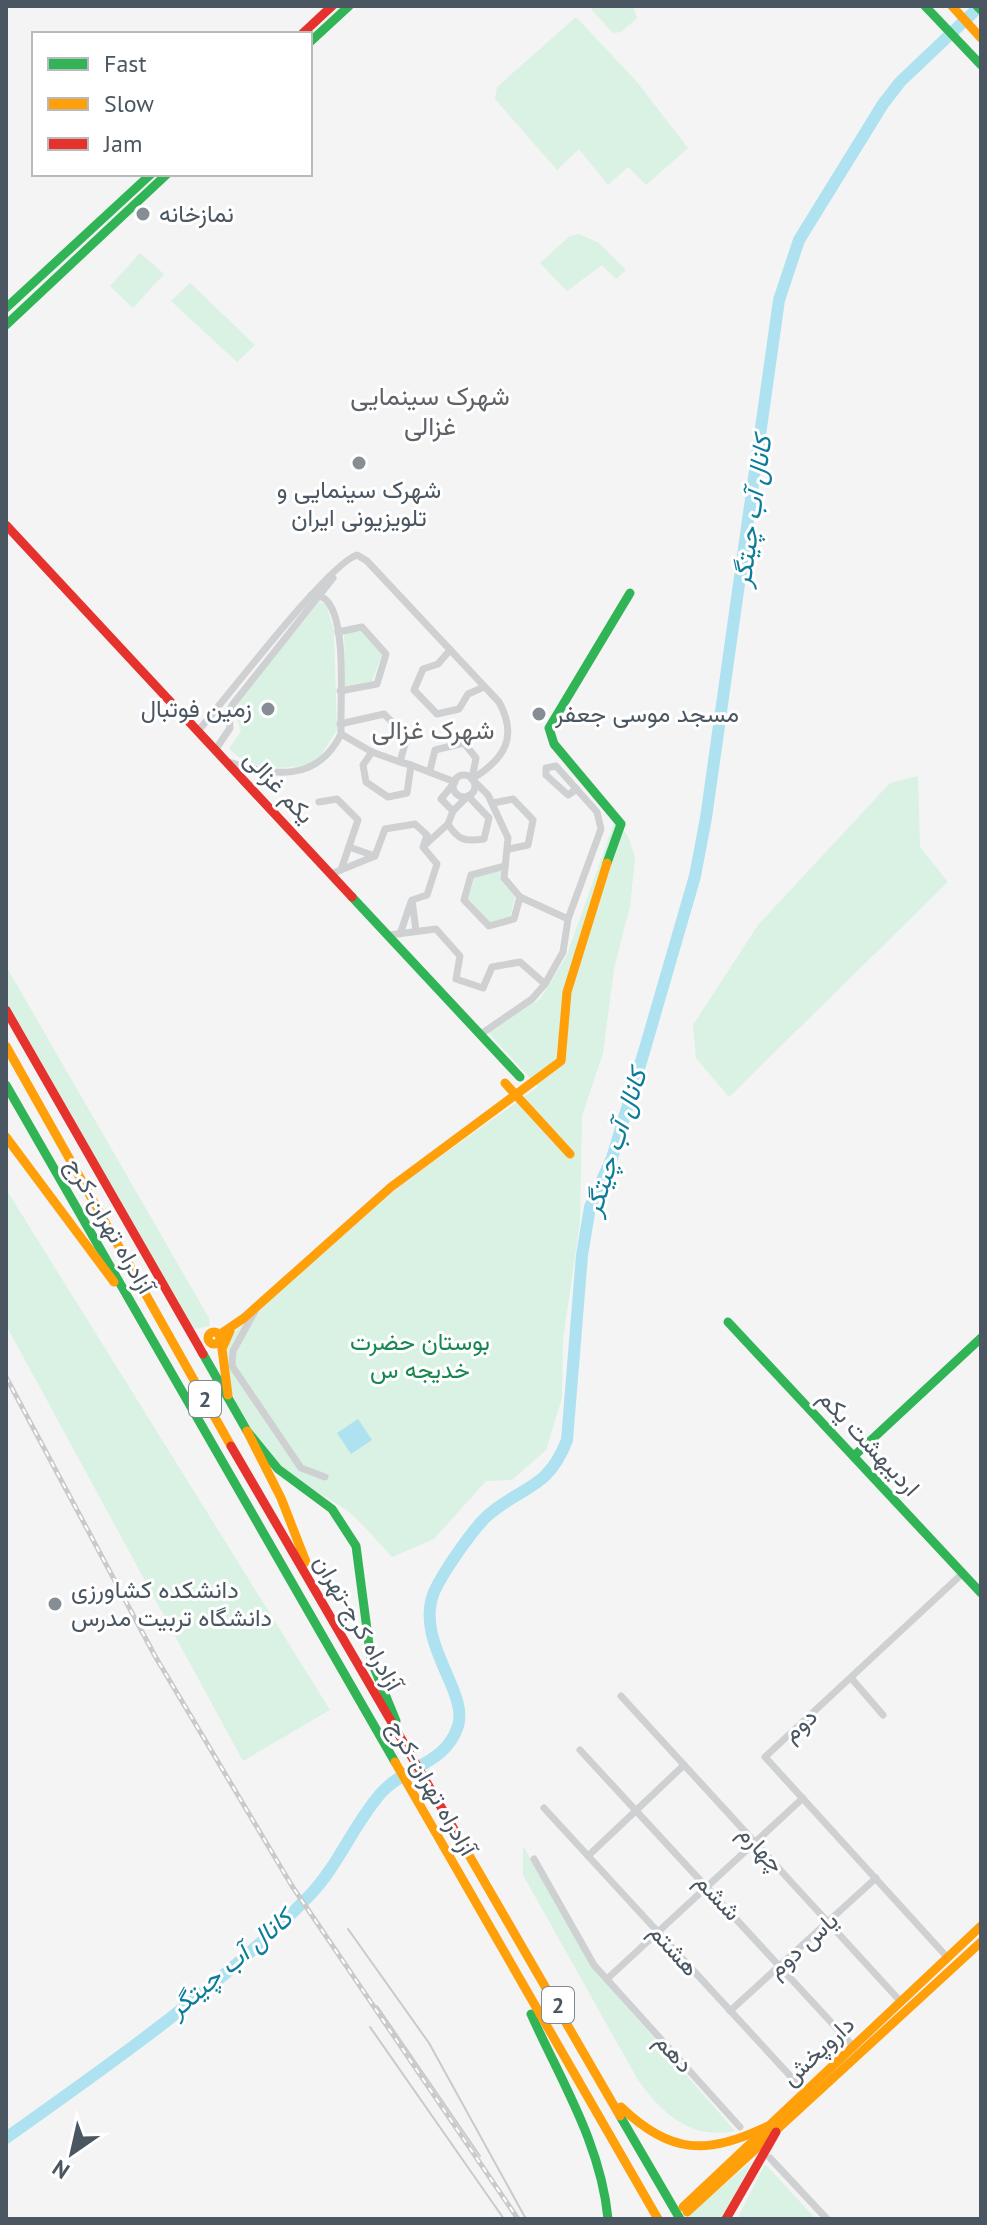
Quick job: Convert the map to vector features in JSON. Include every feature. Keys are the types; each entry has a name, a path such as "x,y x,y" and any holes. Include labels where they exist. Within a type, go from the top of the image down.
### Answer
{"main road":[{"path":"304,32 332,6"},
{"path":"312,40 349,6"},
{"path":"952,6 980,37"},
{"path":"928,10 981,65"},
{"path":"6,325 149,176"},
{"path":"6,308 165,176"},
{"name":"یکم غزالی","path":"6,525 198,731 336,872 389,935 520,1077"},
{"path":"204,1356 212,1332 219,1335 230,1331 391,1187 561,1061 567,992 577,951 621,824 554,744 549,728 630,593"},
{"path":"6,1010 247,1431 281,1498 318,1595"},
{"name":"آزادراه کرج-تهران","path":"6,1046 219,1425 598,2078 683,2213"},
{"path":"505,1083 570,1154"},
{"name":"آزادراه تهران-کرج","path":"6,1085 658,2219"},
{"path":"6,1137 108,1277 129,1298"},
{"name":"اردیبهشت یکم","path":"728,1322 981,1593"},
{"path":"228,1398 222,1349 230,1331"},
{"path":"854,1456 981,1338"},
{"path":"194,1339 209,1340"},
{"path":"247,1431 278,1469 332,1509 356,1546 371,1660 409,1750"},
{"name":"داروپخش","path":"772,2129 805,2092 981,1926"},
{"name":"داروپخش","path":"683,2213 981,1942"},
{"path":"514,1973 594,2153 608,2192 608,2219"},
{"path":"930,1975 937,1977 936,1986"},
{"path":"598,2078 638,2125 656,2137 677,2145 725,2146 772,2129"},
{"path":"726,2219 772,2129"}],"street":[{"path":"198,731 246,680 345,560 357,555 367,561 505,713 508,741 501,758 472,779"},
{"path":"229,762 265,772 306,769 319,764 341,734 338,632 329,604 316,596"},
{"path":"338,632 362,627 386,654 377,684 340,691"},
{"path":"450,650 438,664 423,669 414,690 437,714 459,709 468,694 484,687"},
{"path":"216,749 230,728 229,711 246,680"},
{"path":"213,713 219,712 230,720"},
{"path":"340,724 384,714 407,737 400,762"},
{"path":"341,734 372,752 430,770 455,782"},
{"path":"423,847 448,824 453,811 475,788 472,779 476,758 464,743 435,750 430,770"},
{"path":"372,752 363,765 366,782 388,797 407,793 411,765"},
{"path":"481,1034 532,999 545,984 563,952 568,919 601,829 597,812 577,789 556,766 546,768 546,775 560,790 568,795 577,789"},
{"path":"453,811 441,799 463,776 472,779 493,803 508,838 504,878 520,897 568,919"},
{"path":"455,782 455,792 468,796 488,795"},
{"path":"448,824 456,837 467,841 484,839 489,818 468,796"},
{"path":"319,802 337,799 358,820 336,872"},
{"path":"493,803 513,799 533,820 528,845 509,849"},
{"path":"336,872 375,856 385,829 415,824 427,835 423,847"},
{"path":"349,847 375,856"},
{"path":"412,900 427,895 437,864 423,847"},
{"path":"505,866 471,875 464,900 489,926 514,919 520,897"},
{"path":"412,900 416,931"},
{"path":"400,934 412,900"},
{"path":"389,935 436,929 460,956 456,979 483,988 492,967 520,962 545,984"},
{"path":"258,1306 233,1351 232,1366 261,1403 301,1468 325,1477"},
{"name":"دوم","path":"947,1957 765,1757 963,1573"},
{"path":"852,1679 883,1715"},
{"name":"چهارم","path":"621,1696 901,2002"},
{"name":"ششم","path":"580,1750 853,2046"},
{"path":"588,1856 684,1765"},
{"path":"607,1979 803,1798"},
{"name":"هشتم","path":"544,1808 805,2092"},
{"name":"دهم","path":"534,1859 594,1965 740,2127"},
{"name":"یاس دوم","path":"730,2011 876,1878"},
{"path":"770,2158 827,2219"}],"green space":[{"path":"592,6 633,6 637,18 621,32 613,33 592,10"},
{"path":"576,17 637,82 688,148 646,185 628,167 608,185 579,149 557,170 495,99 497,87"},
{"path":"579,234 599,243 626,270 616,279 602,265 567,291 540,263 570,236"},
{"path":"140,253 164,274 133,308 110,286"},
{"path":"190,283 255,345 237,362 171,301"},
{"path":"319,602 326,604 334,631 337,730 317,762 271,768 249,762 229,749 241,731 234,708"},
{"path":"363,631 382,654 372,681 345,686 344,633"},
{"path":"918,776 920,847 948,882 729,1097 696,1058 693,1025 758,925 890,783"},
{"name":"بوستان حضرت خدیجه س","path":"615,820 628,836 635,858 630,906 614,969 603,1053 582,1116 580,1222 563,1340 562,1398 546,1450 512,1480 486,1481 434,1539 392,1557 349,1512 291,1475 251,1430 232,1393 228,1374 227,1354 231,1335 398,1187 538,1087 488,1032 540,999 566,957"},
{"path":"500,871 501,880 515,897 510,917 490,922 468,898 475,876"},
{"path":"6,966 209,1318 210,1326 195,1329 191,1326 6,1002"},
{"path":"6,1189 330,1710 243,1761 6,1325"},
{"path":"523,1846 592,1967 735,2131 704,2132 679,2122 657,2104 638,2080 523,1875"},
{"path":"752,2161 723,2219 692,2219 689,2214"},
{"path":"765,2164 816,2219 737,2219"}],"water":[{"path":"358,1419 372,1440 351,1454 337,1433"}],"waterway":[{"name":"کانال آب چیتگر","path":"6,2138 163,2024 275,1930 320,1884 382,1792 435,1757 452,1739 458,1726 456,1698 431,1629 430,1610 434,1592 450,1563 486,1517 542,1479 559,1457 567,1440 582,1255 590,1207 612,1158 646,1045 695,876 706,818 779,300 799,240 883,104 900,82 980,6"}],"tram line":[{"path":"348,1929 429,2043 526,2219"},
{"path":"377,2006 480,2156"},
{"path":"370,2027 504,2219"}],"railway":[{"path":"6,1377 155,1656 292,1886 518,2219"}],"traffic: fast":[{"path":"312,40 349,6"},
{"path":"925,6 981,65"},
{"path":"977,6 981,10"},
{"path":"6,308 149,176"},
{"path":"6,325 165,176"},
{"path":"607,863 621,824 554,744 549,728 630,593"},
{"path":"352,897 520,1077"},
{"path":"6,1085 395,1762"},
{"path":"728,1322 981,1593"},
{"path":"854,1456 981,1338"},
{"path":"203,1354 247,1431 278,1469 332,1509 356,1546 371,1660 396,1721"},
{"path":"531,2014 588,2139 604,2191 608,2219"},
{"path":"620,2116 680,2219"}],"traffic: slow":[{"path":"952,6 981,38"},
{"path":"219,1335 244,1318 391,1187 561,1061 567,992 607,863"},
{"path":"6,1046 231,1446"},
{"path":"505,1083 570,1154"},
{"path":"6,1137 114,1282"},
{"path":"228,1395 222,1349 230,1331"},
{"path":"214,1332 220,1338 214,1344 208,1338 214,1332"},
{"path":"247,1431 281,1498 306,1562"},
{"path":"395,1762 658,2219"},
{"path":"466,1850 620,2116"},
{"path":"683,2207 981,1926"},
{"path":"687,2212 981,1942"},
{"path":"621,2107 656,2134 690,2145 726,2142 768,2126"}],"traffic: jam":[{"path":"304,32 332,6"},
{"path":"6,525 352,897"},
{"path":"6,1010 203,1354"},
{"path":"231,1446 466,1850"},
{"path":"726,2219 776,2132"}],"place":[{"name":"نمازخانه","path":"143,214"},
{"name":"شهرک سینمایی و تلویزیونی ایران","path":"359,463"},
{"name":"زمین فوتبال","path":"268,709"},
{"name":"مسجد موسی جعفر","path":"539,714"},
{"name":"دانشکده کشاورزی دانشگاه تربیت مدرس","path":"55,1604"}],"district":[{"name":"شهرک سینمایی غزالی","path":"430,411"},
{"name":"شهرک غزالی","path":"433,730"}]}
